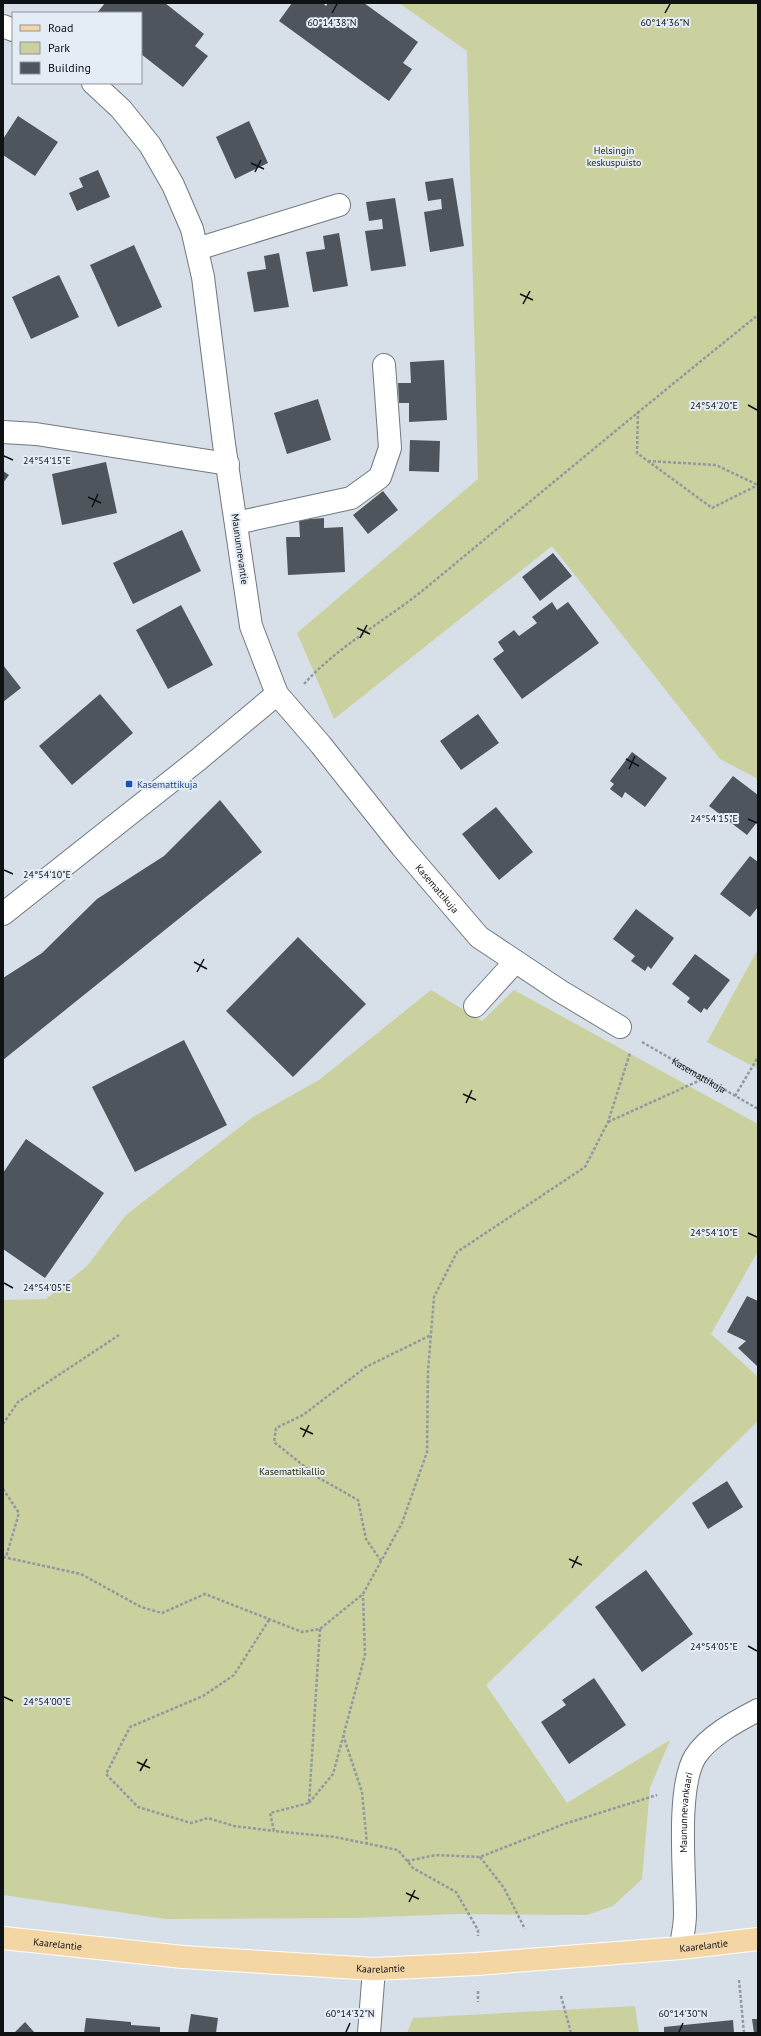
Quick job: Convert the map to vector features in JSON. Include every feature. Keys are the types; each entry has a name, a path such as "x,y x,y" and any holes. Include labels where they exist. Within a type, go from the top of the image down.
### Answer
{"main road":[{"name":"Kaarelantie","path":"3,1938 183,1957 374,1970 477,1964 681,1948 758,1939"}],"street":[{"name":"Maununnevantie","path":"94,84 121,109 150,145 173,185 192,229 203,277 236,523 252,626 277,694"},
{"path":"197,249 339,205"},
{"path":"236,523 351,498 380,477 390,448 384,365"},
{"path":"3,432 36,434 228,464"},
{"path":"3,914 199,759 277,694"},
{"name":"Kasemattikuja","path":"277,694 321,745 397,841 479,937 515,962 628,1033"},
{"path":"475,1006 515,962"},
{"name":"Maununnevankaari","path":"681,1948 685,1917 683,1823 687,1776 695,1757 711,1740 758,1710"},
{"path":"369,2033 374,1970"}],"path":[{"path":"277,694 296,692 321,665 421,592 638,411 758,315"},
{"path":"638,411 637,453 712,508 758,485"},
{"path":"647,460 716,465 758,485"},
{"path":"3,1489 19,1513 4,1557 81,1574 141,1607 162,1613 205,1594 302,1632 320,1629 363,1594 402,1523 427,1452 428,1371 434,1297 457,1252 585,1167 608,1122 628,1033"},
{"name":"Kasemattikuja","path":"628,1033 758,1109"},
{"path":"735,1096 758,1057"},
{"path":"608,1122 705,1078"},
{"path":"3,1424 18,1402 119,1335"},
{"path":"381,1562 366,1539 358,1500 319,1478 274,1442 276,1428 303,1415 366,1366 431,1335"},
{"path":"274,1830 270,1813 309,1803 333,1774 365,1655 363,1594"},
{"path":"269,1620 234,1674 203,1696 130,1727 106,1774 138,1807 191,1824 208,1818 234,1826 335,1836 398,1850 413,1868 456,1892 478,1930"},
{"path":"309,1803 320,1629"},
{"path":"343,1734 362,1792 367,1844"},
{"path":"407,1861 436,1855 480,1857 564,1824 686,1786"},
{"path":"480,1857 504,1888 525,1928"},
{"path":"739,1980 744,2033"},
{"path":"561,1996 570,2033"}],"green space":[{"name":"Helsingin keskuspuisto","path":"399,3 758,3 758,779 720,759 552,546 334,719 297,633 478,479 467,51"},
{"path":"758,949 758,1069 707,1042"},
{"name":"Kasemattikallio","path":"431,990 482,1021 514,990 758,1124 758,1251 711,1334 758,1377 758,1421 486,1685 567,1803 670,1740 650,1788 642,1879 613,1906 587,1915 458,1914 355,1918 166,1919 3,1895 3,1300 46,1299 87,1266 126,1215 253,1117 319,1080"},
{"path":"635,2006 639,2033 407,2033 413,2018"}],"building":[{"path":"105,3 165,3 204,34 195,46 208,56 183,87 142,55 142,12 98,12"},
{"path":"292,3 323,3 326,6 328,3 364,3 418,42 403,63 412,69 389,101 279,21"},
{"path":"18,116 58,142 35,176 3,155 3,139"},
{"path":"249,121 268,163 235,179 216,137"},
{"path":"98,170 110,197 77,211 69,193 83,187 79,178"},
{"path":"453,178 464,246 430,252 424,212 442,209 441,199 428,201 425,182"},
{"path":"395,198 406,266 371,271 365,231 383,229 382,219 369,221 366,202"},
{"path":"339,233 348,286 313,292 306,252 325,249 323,236"},
{"path":"134,245 162,307 118,327 90,265"},
{"path":"279,253 289,307 254,312 247,272 266,269 264,256"},
{"path":"59,275 79,317 31,339 12,297"},
{"path":"444,360 447,420 409,422 409,403 399,403 398,383 411,383 410,362"},
{"path":"318,399 331,440 287,454 274,413"},
{"path":"410,440 440,441 439,472 409,471"},
{"path":"106,462 117,513 62,525 52,474"},
{"path":"3,471 9,475 3,483"},
{"path":"383,491 398,510 368,534 353,515"},
{"path":"324,518 324,528 343,527 345,572 288,575 286,537 300,537 299,520"},
{"path":"182,530 201,571 133,604 113,563"},
{"path":"553,553 572,576 540,601 522,577"},
{"path":"552,602 557,610 568,602 599,643 522,699 493,659 504,651 498,642 514,630 519,636 537,623 532,617"},
{"path":"181,605 213,665 168,689 136,630"},
{"path":"3,665 21,688 3,702"},
{"path":"100,694 133,733 72,785 39,746"},
{"path":"478,714 499,743 461,770 440,741"},
{"path":"632,752 667,778 645,807 625,792 622,798 610,789 614,784 610,781"},
{"path":"733,776 758,795 758,821 747,835 730,822 722,822 721,815 709,806"},
{"path":"220,800 262,852 3,1060 3,978 42,953 97,899 164,856"},
{"path":"496,807 533,852 499,880 462,834"},
{"path":"750,856 758,862 758,907 750,917 720,894"},
{"path":"636,909 674,938 651,969 648,966 645,971 631,961 635,956 613,939"},
{"path":"298,937 366,1004 293,1077 226,1011"},
{"path":"695,954 730,980 707,1010 704,1008 701,1013 687,1002 690,998 672,984"},
{"path":"184,1040 227,1125 135,1172 92,1087"},
{"path":"26,1139 104,1193 45,1278 3,1249 3,1173"},
{"path":"747,1296 758,1301 758,1367 738,1348 746,1341 727,1332"},
{"path":"727,1481 743,1507 708,1529 692,1503"},
{"path":"646,1570 693,1634 642,1672 595,1607"},
{"path":"594,1678 626,1725 569,1764 541,1722 566,1705 562,1700"},
{"path":"191,2014 218,2018 216,2033 188,2033"},
{"path":"86,2018 131,2022 131,2025 160,2027 160,2033 84,2033"},
{"path":"752,2019 758,2019 758,2033 754,2033"},
{"path":"733,2020 734,2033 664,2033 664,2027"},
{"path":"25,2022 35,2033 14,2033"}],"place":[{"name":"Kasemattikuja","path":"129,784"}]}
